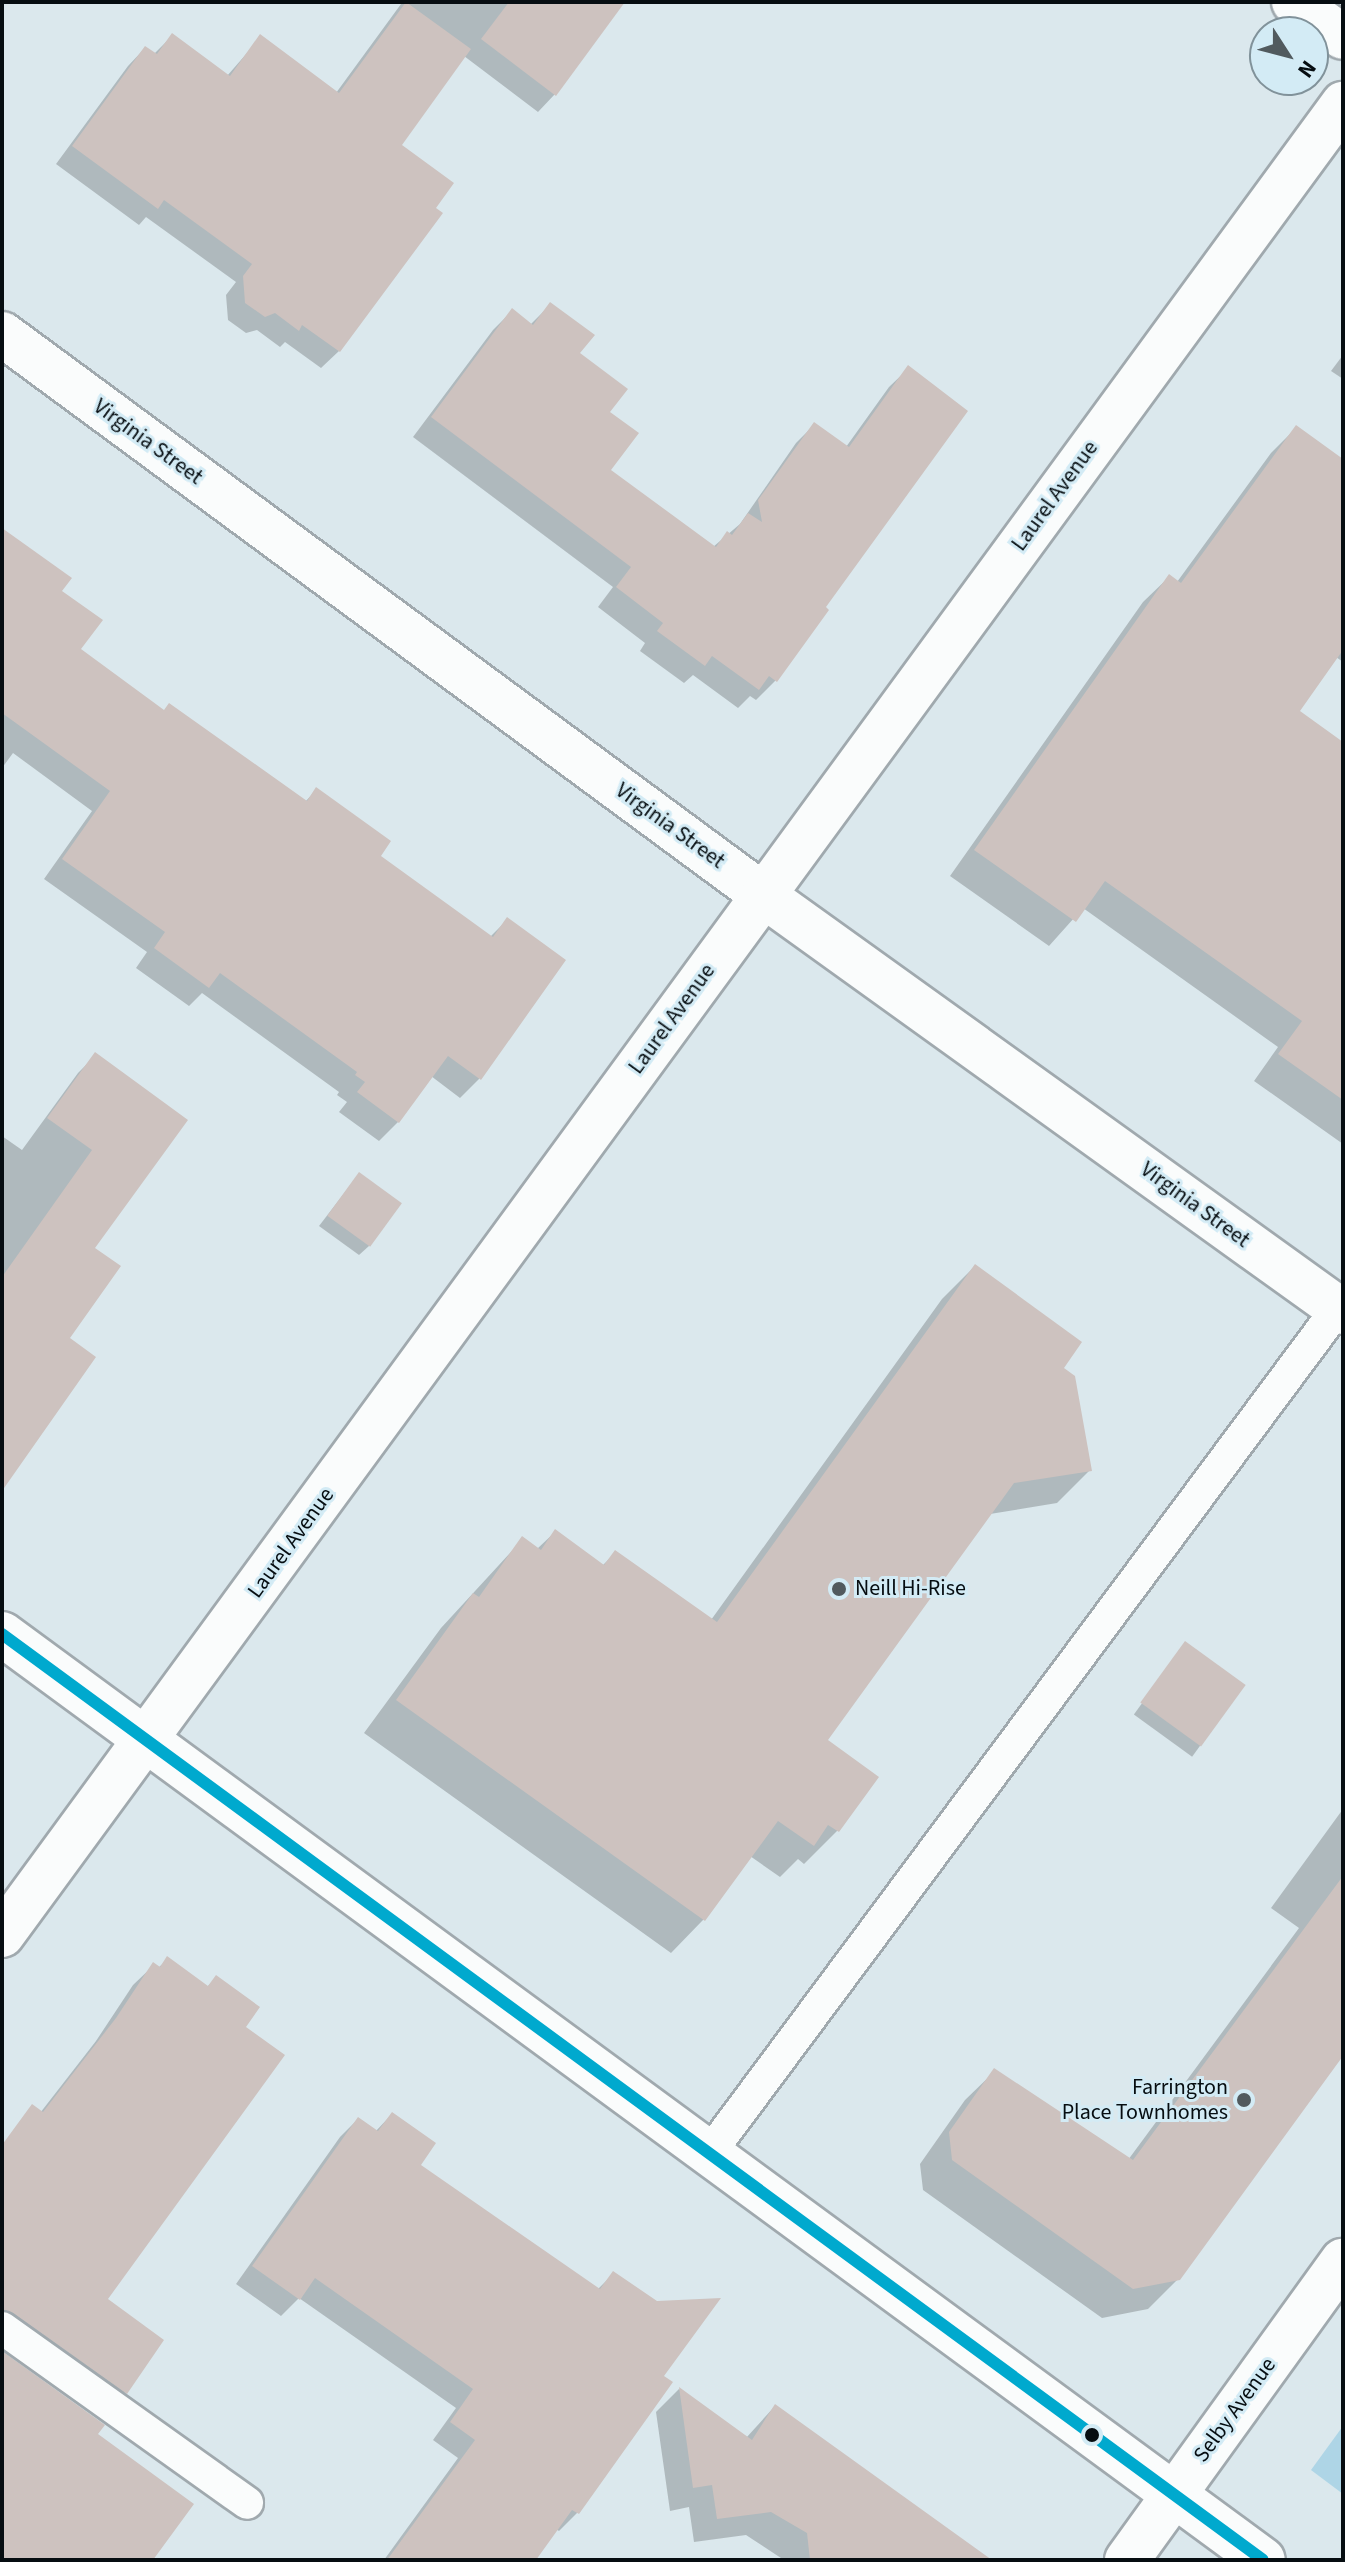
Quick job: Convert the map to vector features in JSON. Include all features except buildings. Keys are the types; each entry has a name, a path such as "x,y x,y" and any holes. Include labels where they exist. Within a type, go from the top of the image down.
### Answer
{"street":[{"path":"1294,2 1343,37"},
{"name":"Laurel Avenue","path":"2,1935 1343,104"},
{"name":"Virginia Street","path":"2,334 763,895 1340,1310"},
{"path":"2,1634 711,2151 1263,2560"},
{"name":"Selby Avenue","path":"1127,2560 1343,2261"}],"lane":[{"path":"711,2151 1340,1310"},
{"path":"2,2328 247,2503"}],"shaded area":[{"path":"1343,2426 1343,2494 1311,2470"}],"transit line":[{"path":"2,1634 1263,2560"}],"place":[{"name":"Neill Hi-Rise","path":"839,1589"},
{"name":"Farrington Place Townhomes","path":"1244,2100"}]}
